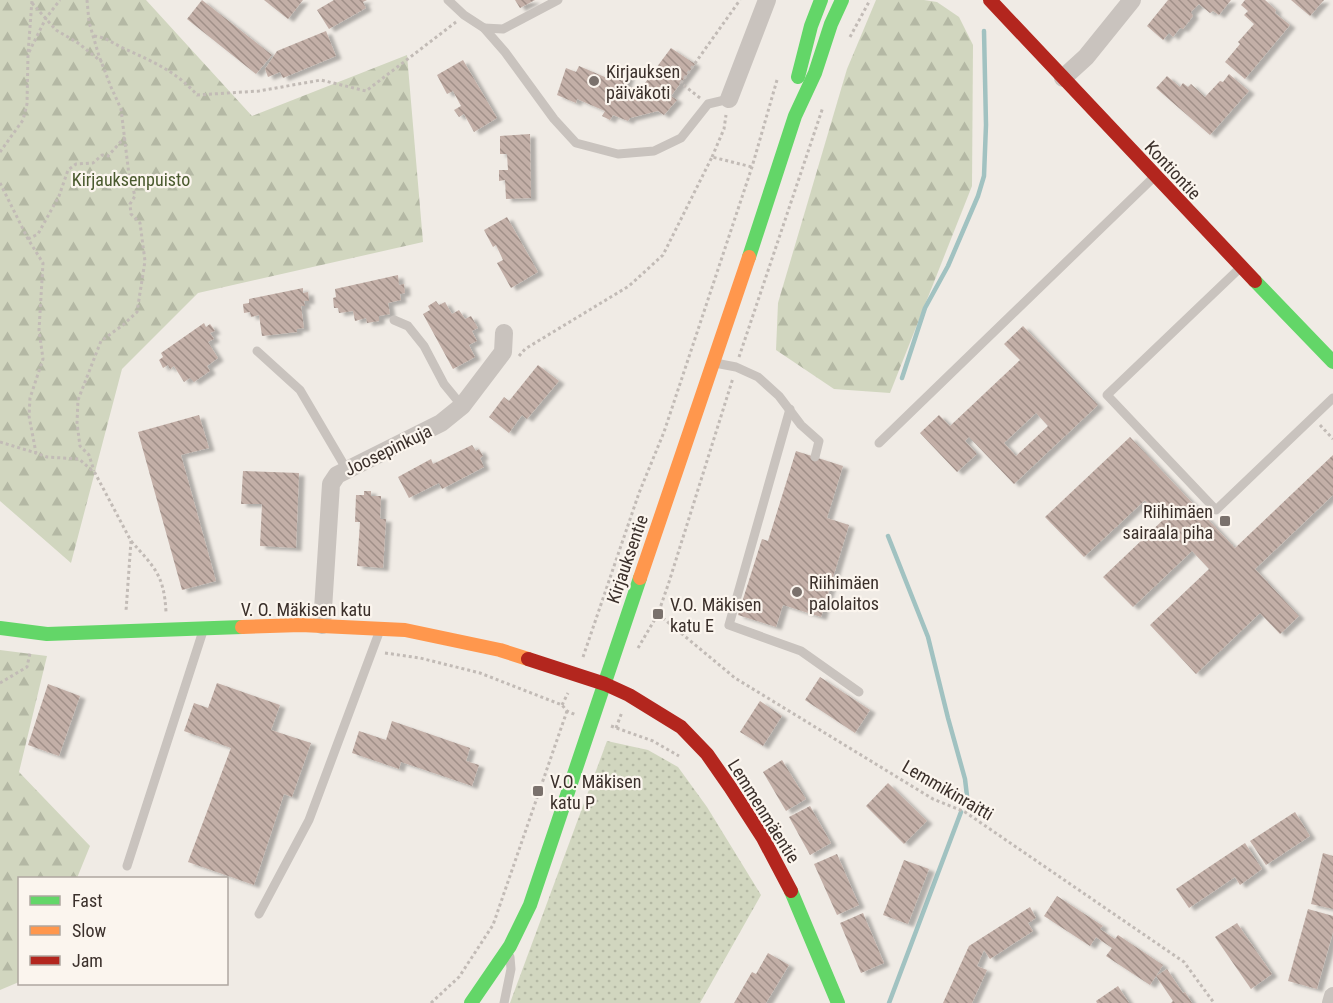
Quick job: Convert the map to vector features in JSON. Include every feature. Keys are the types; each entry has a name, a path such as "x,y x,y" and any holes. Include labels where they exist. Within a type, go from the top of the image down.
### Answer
{"street":[{"path":"729,99 767,0"},
{"name":"Kirjauksentie","path":"795,116 798,71 821,0"},
{"name":"Kirjauksentie","path":"471,1003 510,946 530,905 714,363 795,116 815,73 831,24 842,0"},
{"name":"Kontiontie","path":"990,0 1155,177 1333,362"},
{"path":"1063,78 1086,57 1132,0"},
{"name":"Joosepinkuja","path":"322,625 328,494 331,484 337,475 441,423 462,406 503,352 504,333"},
{"name":"V. O. Mäkisen katu","path":"0,628 47,634 322,625 405,630 500,650 605,684"},
{"name":"Lemmenmäentie","path":"605,684 629,695 681,727 707,754 763,838 787,881 838,1003"},
{"path":"1331,1003 1333,996"}],"lane":[{"path":"448,0 464,15 484,27 554,119 576,142 618,154 654,151 681,138 708,104 729,99"},
{"path":"484,27 503,29 558,0"},
{"path":"879,442 1155,177"},
{"path":"1241,267 1107,395 1216,510 1314,419 1333,398"},
{"path":"394,320 408,326 424,346 444,384 462,406"},
{"path":"257,351 300,390 347,470"},
{"path":"714,363 736,367 758,377 779,396 801,425 819,441 815,457"},
{"path":"789,410 729,626 801,651 859,692"},
{"path":"259,914 309,820 380,628"},
{"path":"127,866 204,629"},
{"path":"504,1003 511,969 510,946"}],"path":[{"path":"28,54 46,18 60,0"},
{"path":"87,0 89,22 121,109 129,175 135,196 130,204 131,214 140,223 145,261 137,312 101,341 78,400 77,423 80,446 89,455 95,473 131,541 158,571 165,591 167,630"},
{"path":"518,358 525,349 628,286 663,255 712,157 724,129 726,115 681,83 740,0"},
{"path":"846,43 870,0"},
{"path":"32,1 56,30 78,43 103,63"},
{"path":"0,152 23,120 27,104 32,1"},
{"path":"94,36 102,37 147,57 185,81 197,95 259,91 321,80 366,91 464,15"},
{"path":"562,705 577,675 639,493 664,432 752,167 780,71"},
{"path":"634,656 658,614 736,367 826,98"},
{"path":"28,239 39,234 68,170 76,164 93,163 102,155 108,156 125,137"},
{"path":"712,157 752,167"},
{"path":"0,183 28,239 43,263 39,330 43,359 30,398 29,416 36,453"},
{"path":"1314,419 1333,439"},
{"path":"0,442 47,457 79,459 95,473"},
{"path":"124,630 131,541"},
{"name":"Lemmikinraitti","path":"658,614 735,678 933,799 965,812 1184,962 1214,1003"},
{"path":"0,683 27,668 31,646"},
{"path":"372,651 420,658 480,673 562,705 567,711 653,741 683,760"},
{"path":"431,1003 459,977 493,925 567,711"}],"green space":[{"name":"Kirjauksenpuisto","path":"0,0 146,0 252,116 407,55 423,242 198,293 122,369 71,563 0,501"},
{"path":"876,0 937,2 959,17 973,45 972,186 890,393 834,389 776,350 778,303 847,69"},
{"path":"0,650 47,656 19,772 90,846 77,877 18,877 18,982 0,990"},
{"path":"607,741 648,750 678,767 707,807 761,895 700,1003 510,1003"}],"building":[{"path":"202,0 272,55 256,74 187,19"},
{"path":"264,0 303,0 288,19"},
{"path":"334,0 367,0 363,2 366,8 329,29 317,10"},
{"path":"515,0 535,0 520,8"},
{"path":"1168,0 1231,0 1219,15 1213,11 1210,13 1199,4 1191,12 1193,16 1183,29 1180,28 1173,37 1169,33 1163,40 1147,26"},
{"path":"1245,0 1265,0 1276,10 1275,13 1290,25 1245,79 1225,62 1254,24 1244,15 1248,11 1241,5"},
{"path":"1291,0 1324,0 1310,16"},
{"path":"326,31 336,56 283,78 280,72 268,77 265,69 277,51"},
{"name":"Kirjauksen päiväkoti","path":"671,48 695,64 671,96 677,100 664,115 658,111 630,118 628,121 613,115 610,120 602,116 605,111 577,99 576,103 557,95 566,68 576,72 579,66 607,78 611,69 629,76 626,85 639,91"},
{"path":"463,60 497,118 474,132 464,114 459,117 454,110 461,106 453,91 447,94 437,75"},
{"path":"1229,74 1249,91 1210,135 1156,88 1167,76 1180,87 1183,83 1188,87 1191,84 1205,97"},
{"path":"530,134 531,198 506,199 505,180 499,181 499,170 508,170 507,154 500,154 500,136"},
{"path":"507,217 538,272 511,288 497,263 503,260 496,245 493,247 484,230"},
{"path":"398,275 399,285 404,284 405,293 400,294 401,300 388,303 390,314 379,316 379,321 367,323 366,318 355,321 353,311 339,313 338,308 334,308 335,289"},
{"path":"303,288 303,293 308,292 309,301 304,301 305,306 301,306 304,328 297,329 297,332 262,336 259,315 251,317 250,312 244,313 243,304 249,303 249,299"},
{"path":"436,301 439,305 445,302 452,314 459,310 465,319 471,316 478,328 472,331 477,341 469,345 475,357 453,369 423,314 430,310 428,306"},
{"path":"204,323 206,327 210,324 215,331 210,333 214,339 208,342 218,358 207,366 210,371 194,382 190,378 184,382 174,366 170,369 168,365 163,368 159,360 163,357 161,353"},
{"path":"1023,326 1098,405 1014,484 969,437 965,441 977,454 957,472 920,433 939,415 950,426 1020,360 1004,344","holes":["1036,413 1048,426 1016,456 1004,443"]},
{"path":"538,365 559,381 527,419 522,415 509,433 489,417 504,397 509,401"},
{"path":"199,415 209,448 181,455 216,581 182,590 138,432"},
{"path":"1130,437 1235,548 1333,455 1333,495 1255,569 1299,616 1280,634 1260,613 1196,674 1150,625 1209,569 1192,551 1133,607 1103,577 1163,520 1145,500 1084,557 1045,517"},
{"path":"472,445 476,451 479,449 483,456 480,458 484,467 442,489 439,483 409,498 398,477 431,459 433,464"},
{"path":"796,451 843,466 827,518 849,525 821,617 783,605 776,627 738,615 762,539 768,541"},
{"path":"243,471 299,473 296,548 260,546 262,504 241,504"},
{"path":"364,491 371,491 371,496 381,496 380,519 386,519 383,568 357,566 360,522 355,522 356,495 364,495"},
{"path":"820,677 870,710 855,733 805,700"},
{"path":"217,683 280,705 271,730 311,743 292,797 284,794 254,885 188,862 231,748 184,731 194,703 208,708"},
{"path":"48,684 80,696 59,756 28,745"},
{"path":"760,701 782,716 763,746 740,732"},
{"path":"392,721 470,748 466,761 479,765 472,786 401,762 399,769 352,753 359,731 386,740"},
{"path":"782,760 806,799 786,811 763,772"},
{"path":"888,783 927,821 904,844 866,806"},
{"path":"810,806 831,843 810,855 789,817"},
{"path":"1295,812 1310,836 1266,865 1250,841"},
{"path":"1245,843 1262,869 1240,885 1235,877 1189,908 1176,889"},
{"path":"1323,853 1333,856 1333,909 1311,904"},
{"path":"837,854 859,905 837,915 814,864"},
{"path":"904,860 929,869 908,924 883,915"},
{"path":"1057,896 1103,926 1100,929 1115,939 1118,935 1163,965 1150,985 1106,956 1112,948 1096,937 1090,946 1044,916"},
{"path":"1030,907 1036,918 1028,923 1033,931 990,959 984,950 977,966 987,970 972,1003 943,1003 969,946"},
{"path":"1308,909 1333,916 1333,932 1317,989 1288,981"},
{"path":"863,913 884,963 861,973 840,923"},
{"path":"1237,923 1272,974 1251,989 1215,937"},
{"path":"768,953 789,965 766,1003 734,1003 752,972 756,974"},
{"path":"1167,969 1192,1003 1171,1003 1173,1001 1156,976"},
{"path":"1118,986 1129,1003 1097,1003 1096,1001"}],"waterway":[{"path":"902,378 925,308 948,266 978,196 984,176 986,125 984,31"},
{"path":"888,536 928,637 965,779 967,796 965,801"},
{"path":"889,1003 961,812"}],"traffic: fast":[{"path":"798,77 811,26 821,0"},
{"path":"749,257 795,116 815,73 831,24 842,0"},
{"path":"1255,281 1333,362"},
{"path":"471,1003 510,946 530,905 640,578"},
{"path":"0,628 47,634 242,627"},
{"path":"791,891 838,1003"}],"traffic: slow":[{"path":"640,578 749,257"},
{"path":"242,627 301,625 405,630 500,650 528,659"}],"traffic: jam":[{"path":"990,0 1255,281"},
{"path":"528,659 605,684 629,695 681,727 707,754 730,787 763,838 791,891"}],"place":[{"name":"Kirjauksen päiväkoti","path":"594,81"},
{"name":"Riihimäen sairaala piha","path":"1225,521"},
{"name":"Riihimäen palolaitos","path":"797,592"},
{"name":"V.O. Mäkisen katu E","path":"658,614"},
{"name":"V.O. Mäkisen katu P","path":"538,791"}]}
